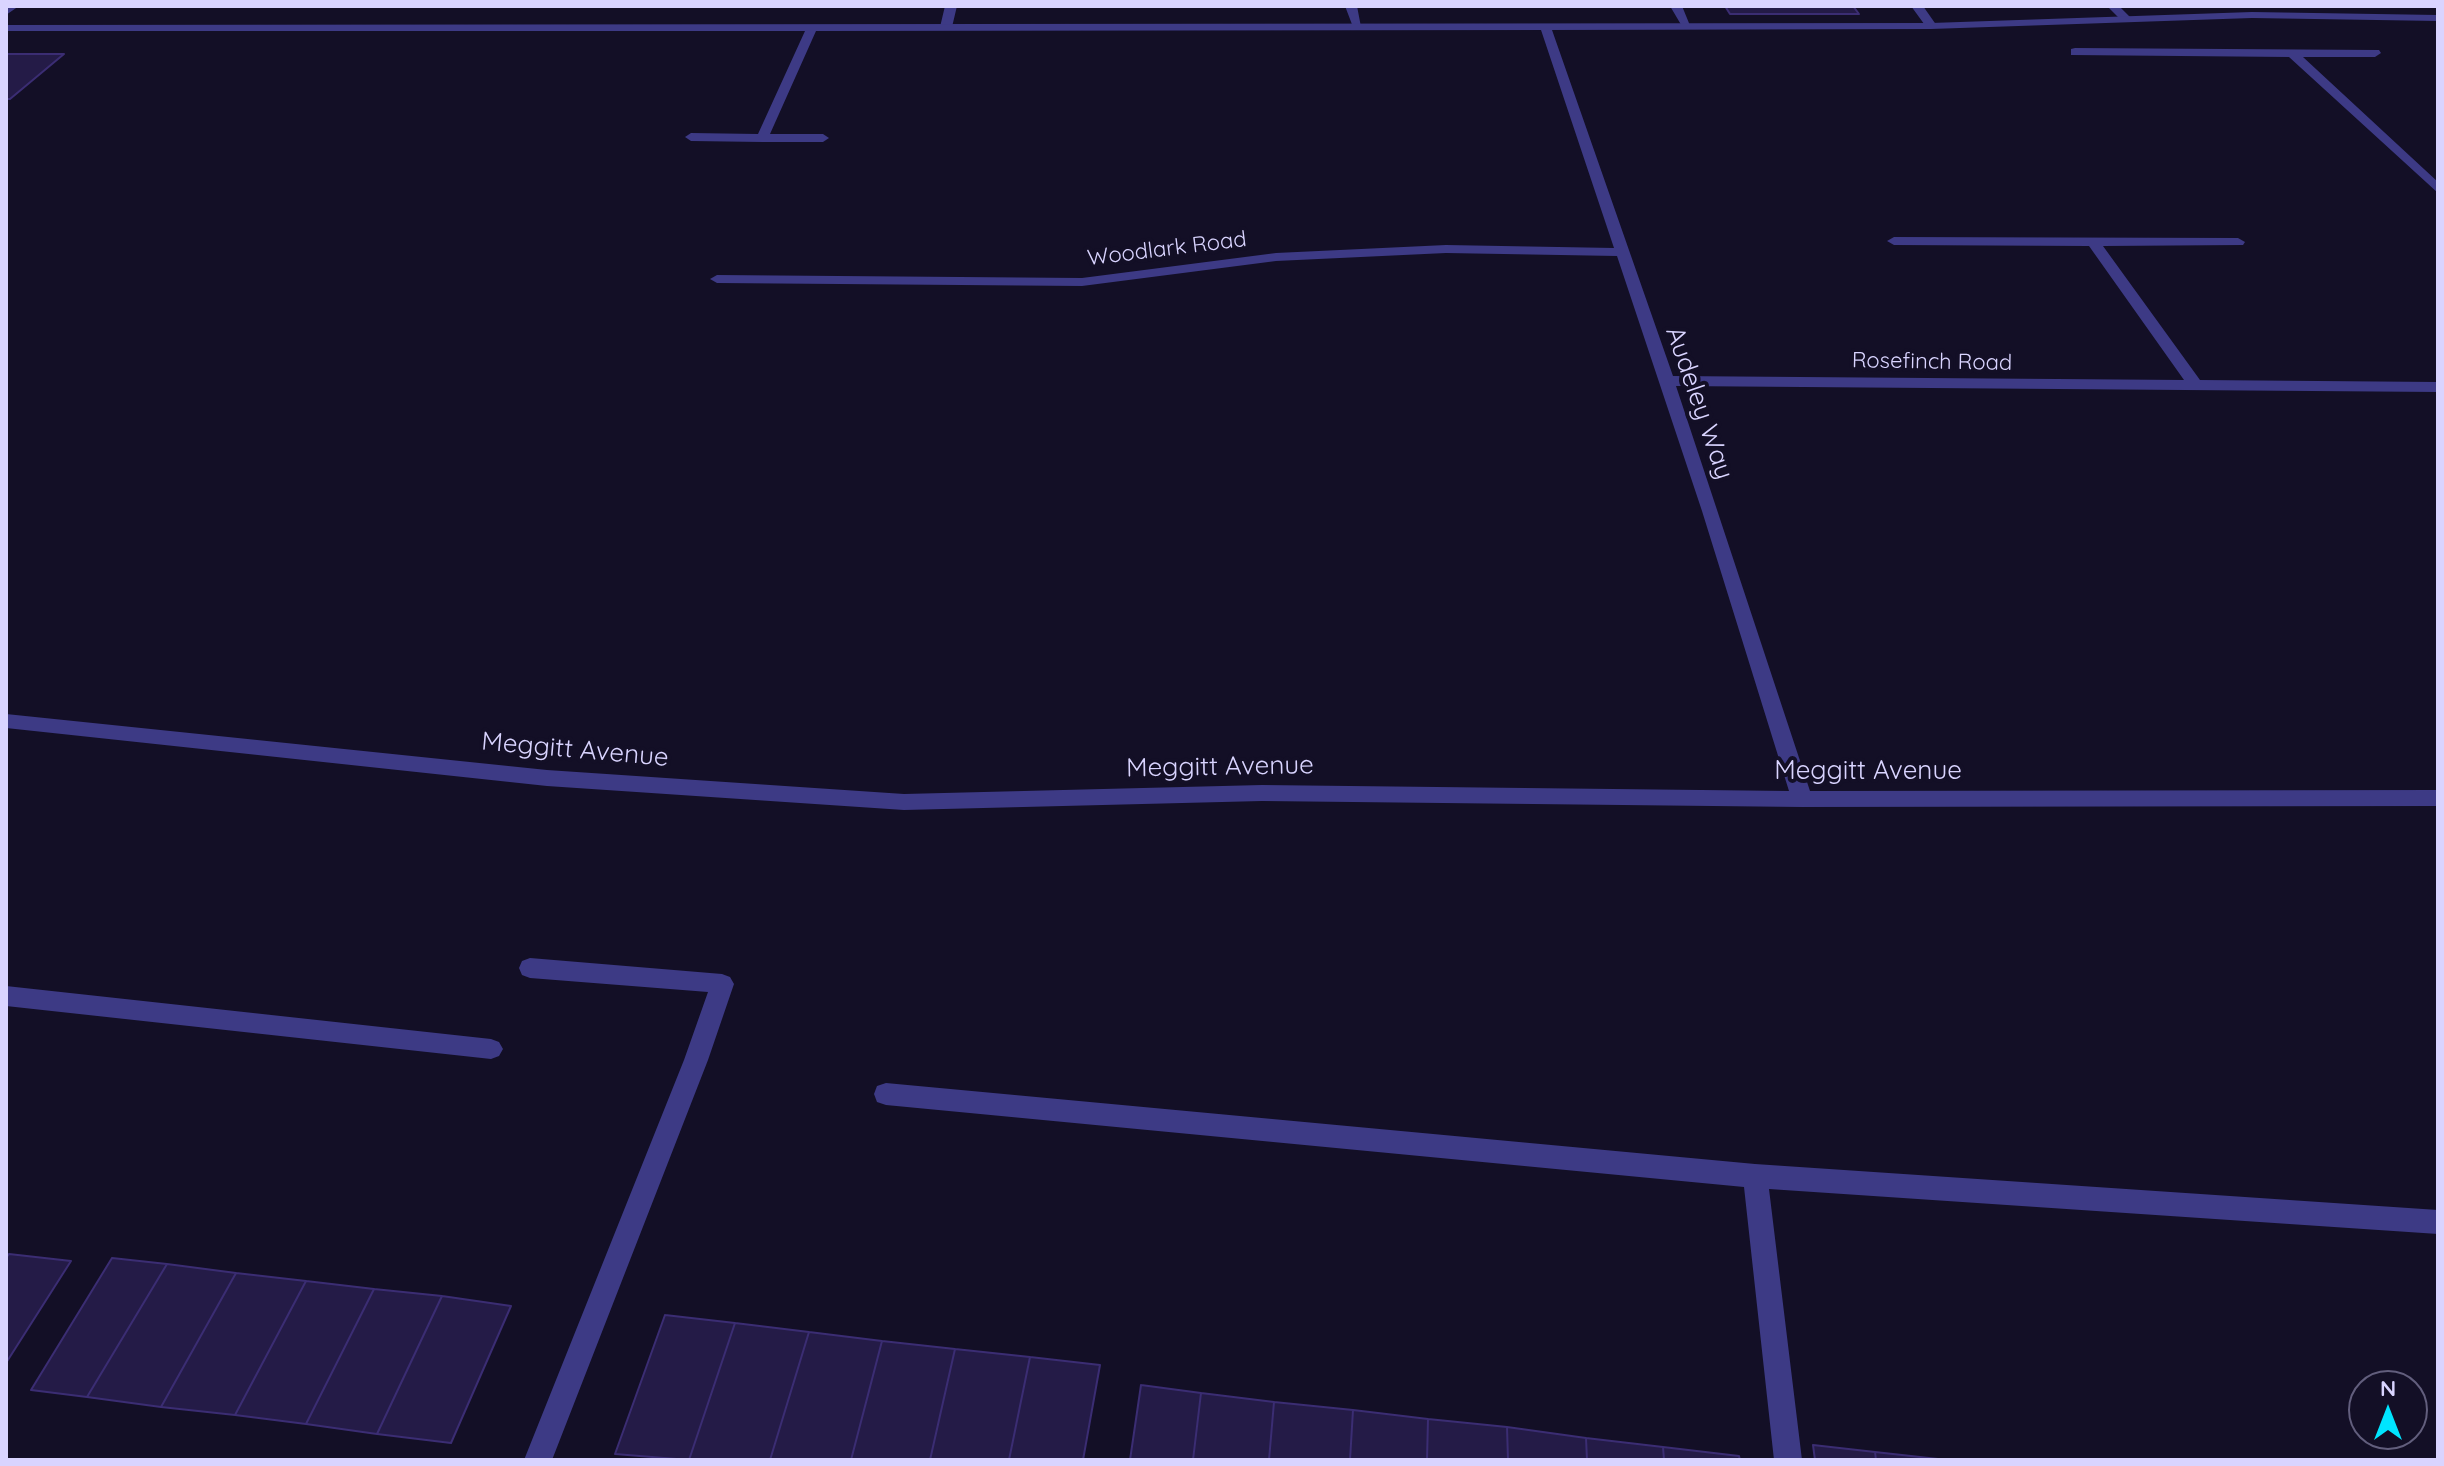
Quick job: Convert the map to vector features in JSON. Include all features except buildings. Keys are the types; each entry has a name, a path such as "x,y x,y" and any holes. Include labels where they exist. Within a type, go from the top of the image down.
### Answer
{"street":[{"path":"6,12 13,6"},
{"path":"946,27 951,6"},
{"path":"1351,6 1357,25"},
{"path":"1676,6 1687,26"},
{"path":"1917,6 1931,26"},
{"path":"2113,6 2125,18"},
{"path":"6,28 1931,26 2328,14 2438,18"},
{"name":"Audeley Way","path":"1545,26 1666,381 1802,799"},
{"path":"762,138 812,27"},
{"path":"2075,52 2375,53"},
{"path":"2292,53 2438,189"},
{"path":"691,137 823,138"},
{"path":"1894,241 2238,242"},
{"path":"2093,242 2196,386"},
{"name":"Woodlark Road","path":"717,279 1082,282 1276,257 1446,249 1621,252"},
{"name":"Rosefinch Road","path":"1666,381 2438,387"},
{"name":"Meggitt Avenue","path":"6,721 547,778 904,802 1262,793 1802,799 2438,798"},
{"path":"530,968 722,984 696,1060 538,1460"},
{"path":"6,996 491,1049"},
{"path":"886,1094 1755,1176 2438,1222"},
{"path":"1755,1176 1788,1460"}]}
